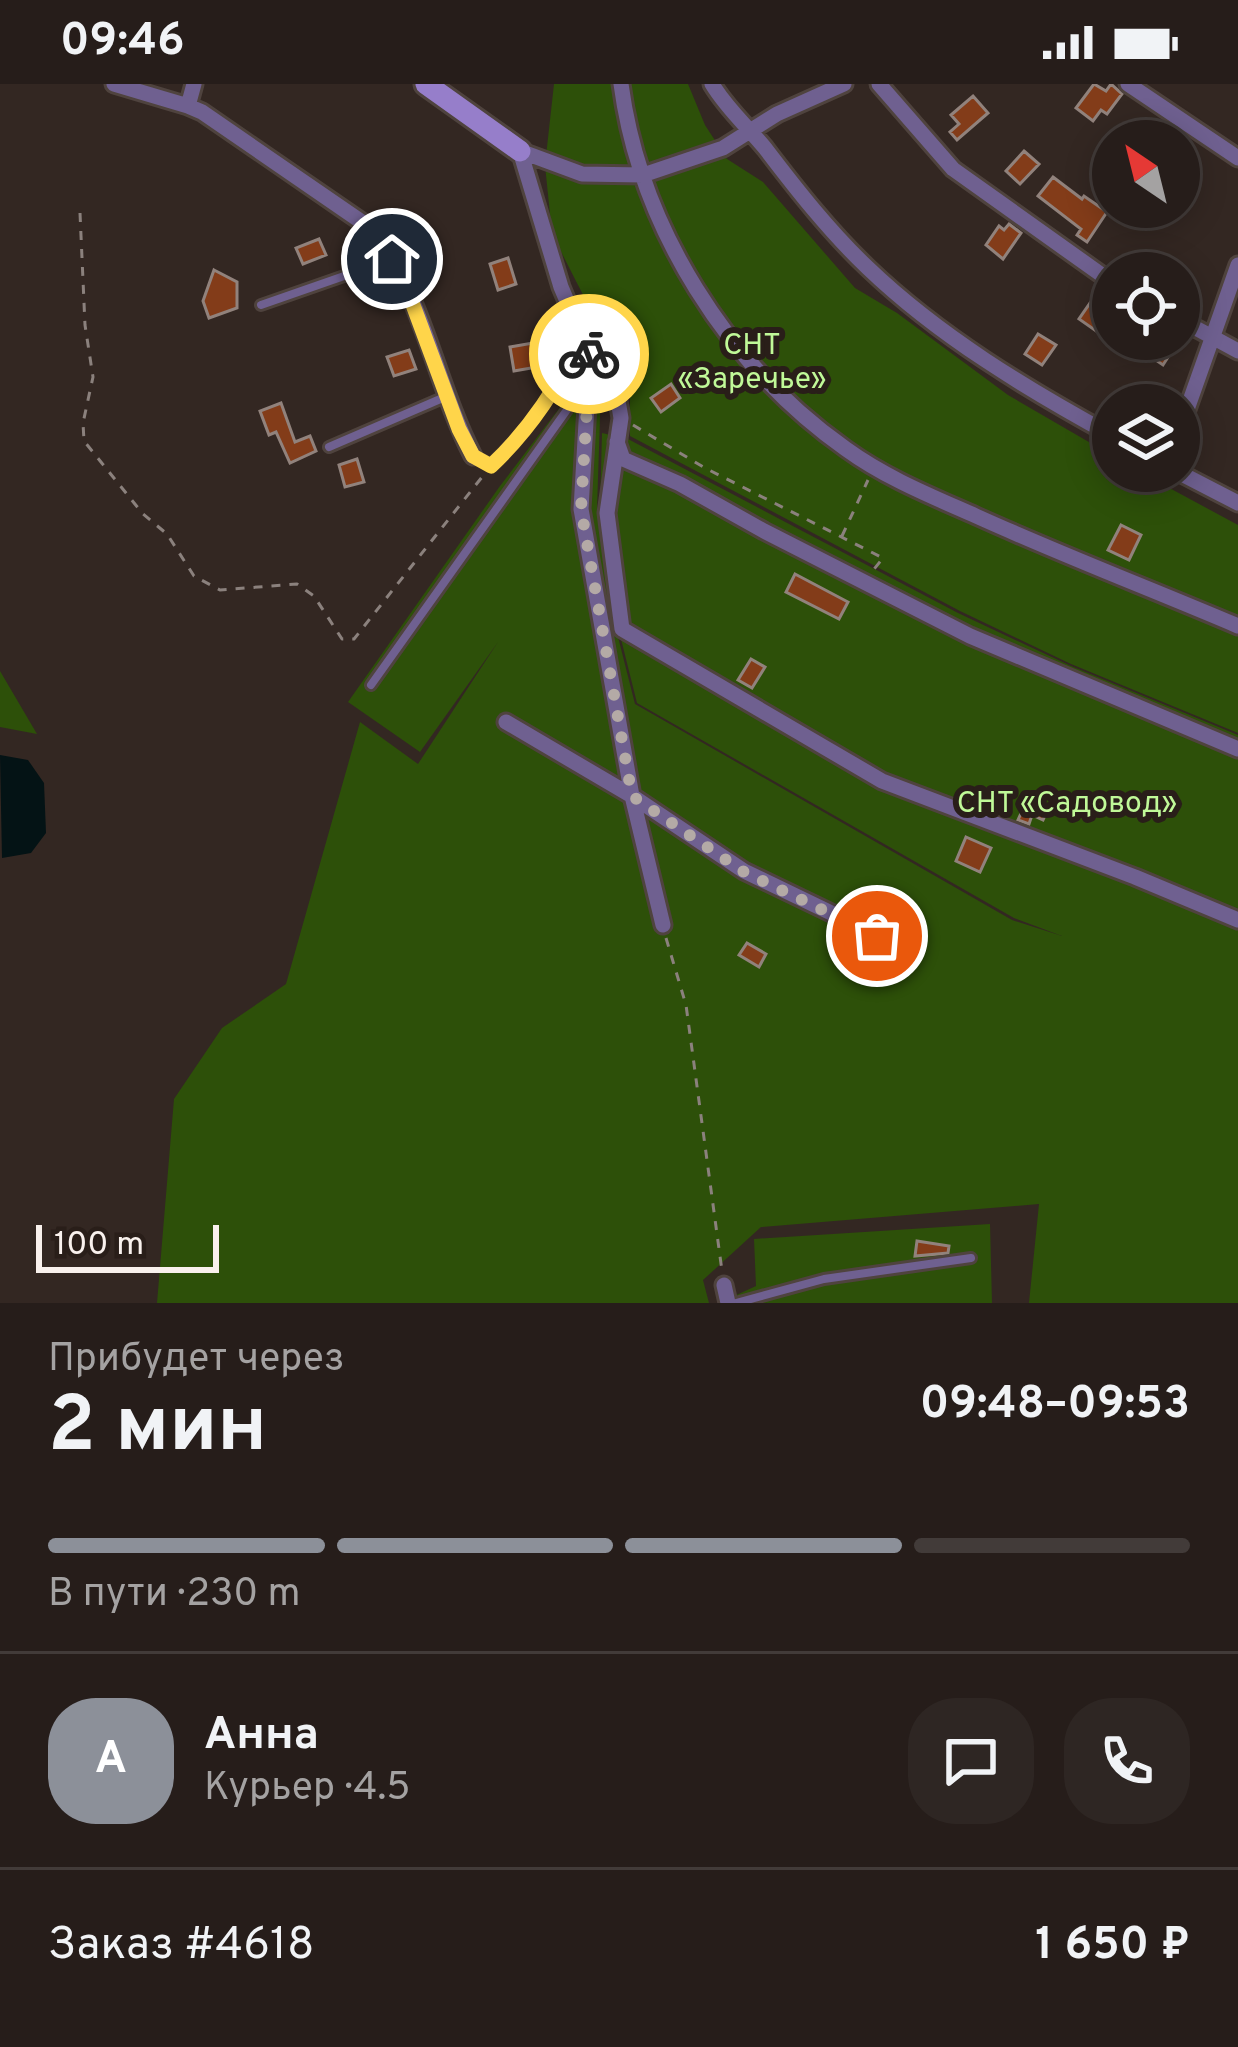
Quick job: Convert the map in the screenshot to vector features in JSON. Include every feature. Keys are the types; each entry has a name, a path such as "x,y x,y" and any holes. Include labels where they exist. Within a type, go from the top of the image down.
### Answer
{"street":[{"path":"114,84 202,112 372,229 406,286 473,456"},
{"path":"188,106 194,84"},
{"path":"426,84 520,151 581,174 643,175 723,148 749,129 844,84"},
{"path":"621,84 643,175 684,268 744,354 788,402 874,467 996,525 1238,626"},
{"path":"712,84 805,201 868,269 951,337 1092,423"},
{"path":"860,84 879,84 953,169 1092,268"},
{"path":"1128,84 1238,158"},
{"path":"520,151 561,287 594,365 617,395 622,418 607,513 622,629 882,781 1238,920"},
{"path":"1196,384 1238,265"},
{"path":"1200,331 1238,351"},
{"path":"594,365 588,388 581,509 632,796 662,925"},
{"path":"617,441 623,459 1013,656 1238,749"},
{"path":"1200,483 1238,503"},
{"path":"506,722 632,796 744,872 910,951"},
{"path":"724,1285 732,1303"}],"lane":[{"path":"261,305 392,259"},
{"path":"473,456 491,466 533,418 572,358 580,335"},
{"path":"371,685 579,393 588,388"},
{"path":"328,447 446,397"},
{"path":"732,1303 824,1280 971,1258"}],"path":[{"path":"80,213 85,325 93,377 84,441 143,514 167,534 184,566 204,584 220,590 297,584 314,596 342,639 354,639 491,466"},
{"path":"622,418 705,468 883,558 864,581"},
{"path":"841,537 874,467"},
{"path":"662,925 686,1005 724,1285"}],"green space":[{"name":"СНТ «Заречье»","path":"554,84 688,84 705,125 727,159 763,182 855,288 1008,395 1092,444 1092,492 1177,492 1238,525 1238,733 1071,664 960,611 630,436 630,387 552,234 545,165"},
{"name":"СНТ «Садовод»","path":"580,381 601,388 597,509 615,625 635,704 1012,920 1062,936 1014,918 637,703 617,623 600,509 602,433 628,439 958,613 1238,735 1238,1303 1029,1303 1039,1204 761,1227 703,1280 709,1303 157,1303 174,1099 222,1028 286,984 360,722 418,764 498,642 420,752 348,702"},
{"path":"0,671 37,734 0,727"},
{"path":"990,1224 992,1303 719,1303 756,1286 754,1239"}],"shaded area":[{"path":"0,755 28,760 44,783 46,833 31,853 2,858"}],"building":[{"path":"1094,84 1106,91 1111,84 1122,94 1107,114 1101,110 1094,120 1076,108"},
{"path":"973,96 988,113 957,140 950,132 959,124 951,115"},
{"path":"1024,151 1039,164 1020,184 1006,171"},
{"path":"1053,177 1092,202 1092,228 1096,228 1087,242 1077,235 1081,229 1038,196"},
{"path":"1009,224 1021,233 1003,259 986,245 999,226 1004,230"},
{"path":"319,239 326,255 303,264 296,248"},
{"path":"508,258 516,284 498,290 490,264"},
{"path":"214,270 237,282 237,308 209,318 203,301"},
{"path":"1092,300 1092,328 1079,319"},
{"path":"1038,334 1056,345 1042,365 1025,354"},
{"path":"533,343 537,367 514,371 510,347"},
{"path":"409,350 416,369 394,376 387,357"},
{"path":"671,384 680,398 661,412 651,398"},
{"path":"281,403 295,442 310,436 316,451 290,463 276,432 269,435 260,411"},
{"path":"357,459 364,482 345,487 339,465"},
{"path":"1121,525 1141,535 1129,560 1108,550"},
{"path":"795,574 848,602 839,619 786,592"},
{"path":"751,659 765,667 752,688 738,680"},
{"path":"1026,802 1049,806 1043,820 1032,815 1029,824 1018,820"},
{"path":"966,837 991,848 980,872 956,861"},
{"path":"747,943 766,954 759,967 739,955"},
{"path":"917,1241 949,1246 948,1253 915,1256"}],"way so far":[{"path":"589,354 594,365 588,388 581,509 632,796 744,872 877,936"}],"route":[{"path":"392,259 459,429 473,456 491,466 533,418 572,358 580,335 589,354"}]}
